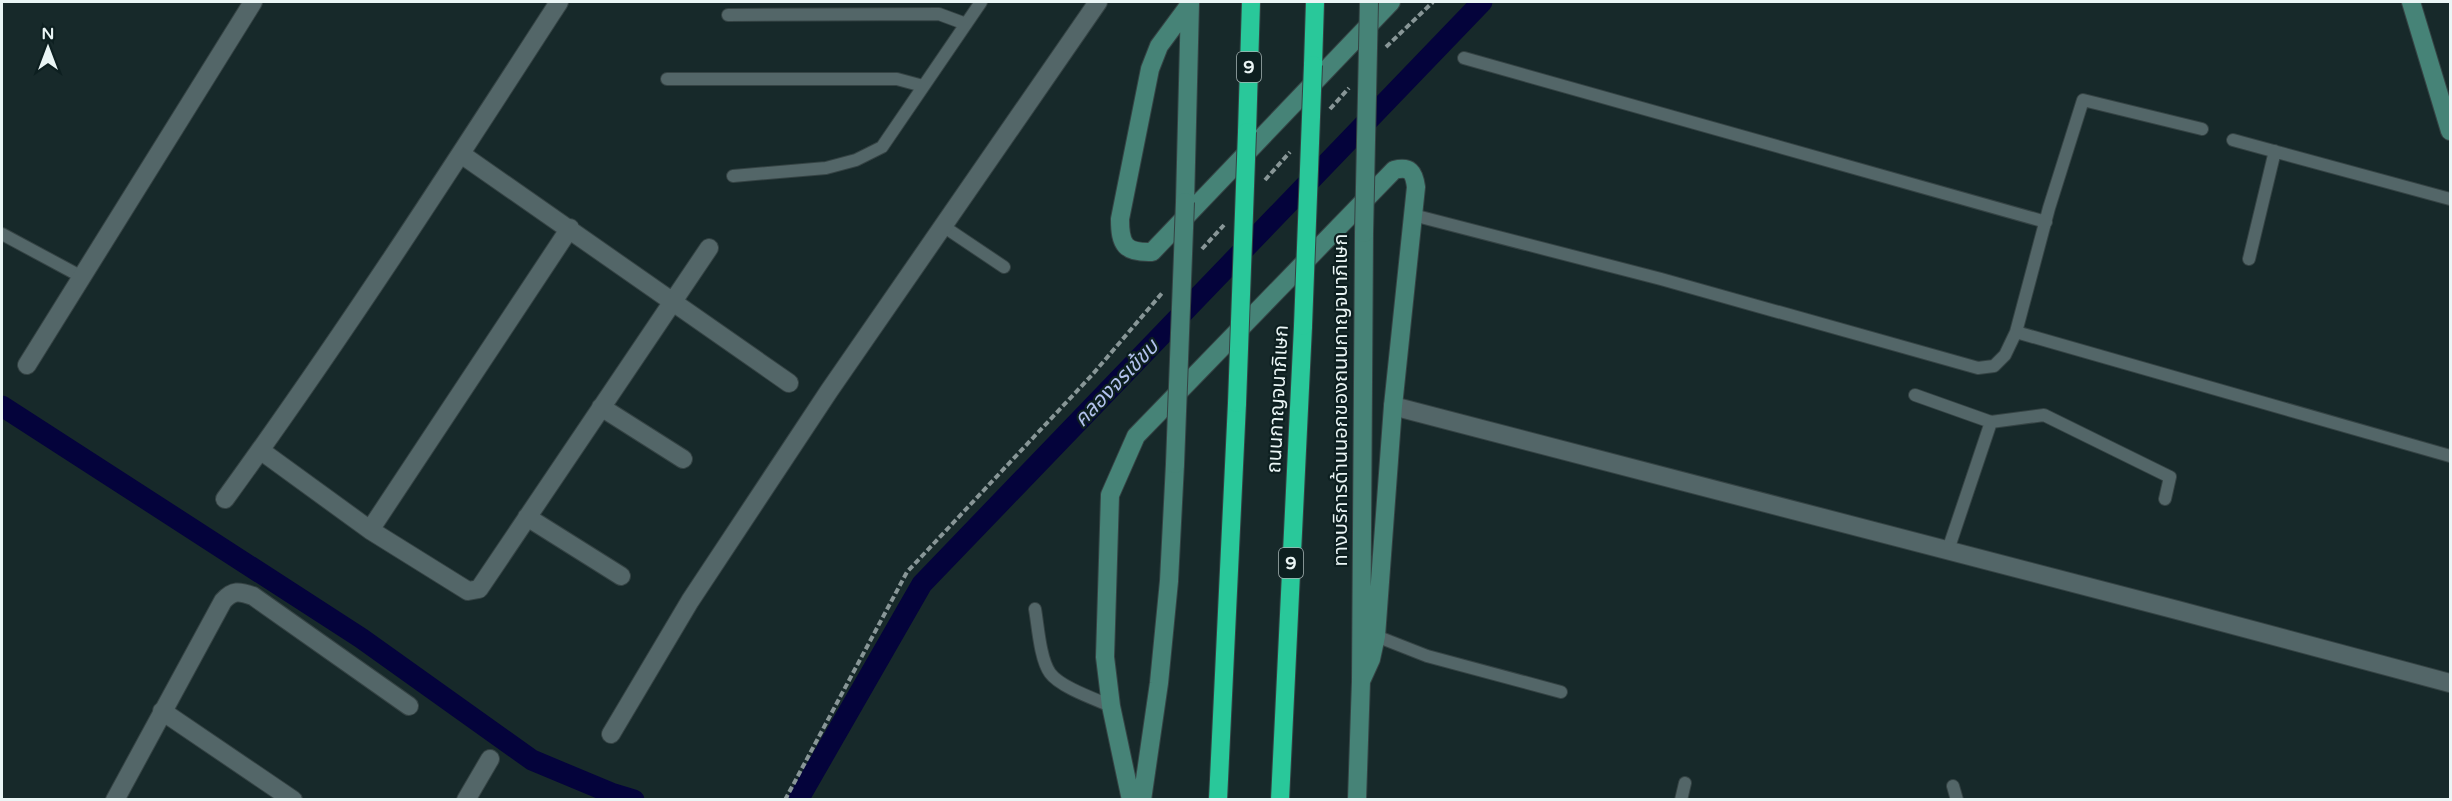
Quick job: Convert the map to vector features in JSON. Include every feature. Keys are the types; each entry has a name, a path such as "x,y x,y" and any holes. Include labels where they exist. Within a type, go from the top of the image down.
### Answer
{"highway":[{"name":"ถนนกาญจนาภิเษก","path":"1218,800 1237,403 1251,2"},
{"name":"ถนนกาญจนาภิเษก","path":"1280,800 1303,326 1315,2"}],"main road":[{"name":"ทางบริการด้านนอกของถนนกาญจนาภิเษก","path":"1357,800 1361,681 1364,233 1369,2"},
{"path":"1190,3 1159,46 1150,69 1122,207 1120,230 1122,243 1129,250 1152,252 1392,2"},
{"path":"2412,2 2451,131"},
{"path":"1142,800 1159,683 1169,581 1185,202 1190,3"},
{"path":"1131,800 1111,706 1105,657 1110,495 1136,436 1394,170 1403,168 1414,174 1416,187 1393,406 1376,636 1371,658 1361,681"}],"street":[{"path":"27,365 253,2"},
{"path":"225,499 461,154 559,2"},
{"path":"611,734 690,601 829,391 1098,2"},
{"path":"461,154 789,383"},
{"path":"370,530 570,228"},
{"path":"260,450 370,530 468,591 475,591 479,589 709,248"},
{"path":"1393,406 2451,684"},
{"path":"601,407 683,459"},
{"path":"527,517 621,576"},
{"path":"115,800 223,601 231,592 241,591 253,596 409,706"},
{"path":"162,711 293,800"},
{"path":"466,800 490,759"}],"lane":[{"path":"733,176 826,168 856,160 882,147 981,2"},
{"path":"728,15 939,14 966,24"},
{"path":"1464,58 2046,222"},
{"path":"667,79 897,79 923,87"},
{"path":"1413,215 1660,279 1978,368 1994,366 2000,361 2016,332 2083,100 2202,129"},
{"path":"2233,140 2451,199"},
{"path":"2249,259 2275,151"},
{"path":"943,226 1004,267"},
{"path":"2,234 82,277"},
{"path":"2016,332 2451,456"},
{"path":"1915,395 1991,422 2044,415 2170,477 2165,500"},
{"path":"1948,550 1991,422"},
{"path":"1035,609 1044,659 1050,673 1064,684 1111,706"},
{"path":"1376,636 1427,656 1561,692"},
{"path":"1681,800 1685,783"},
{"path":"1953,786 1956,800"}],"path":[{"path":"1379,55 1433,2"},
{"path":"1324,115 1355,81"},
{"path":"1262,184 1293,149"},
{"path":"1199,253 1230,218"},
{"path":"785,800 907,572 1092,375 1167,287"}],"waterway":[{"name":"คลองจรเข้ขบ","path":"798,800 922,584 1482,2"},
{"path":"2,406 361,638 532,760 611,793 634,800"}]}
